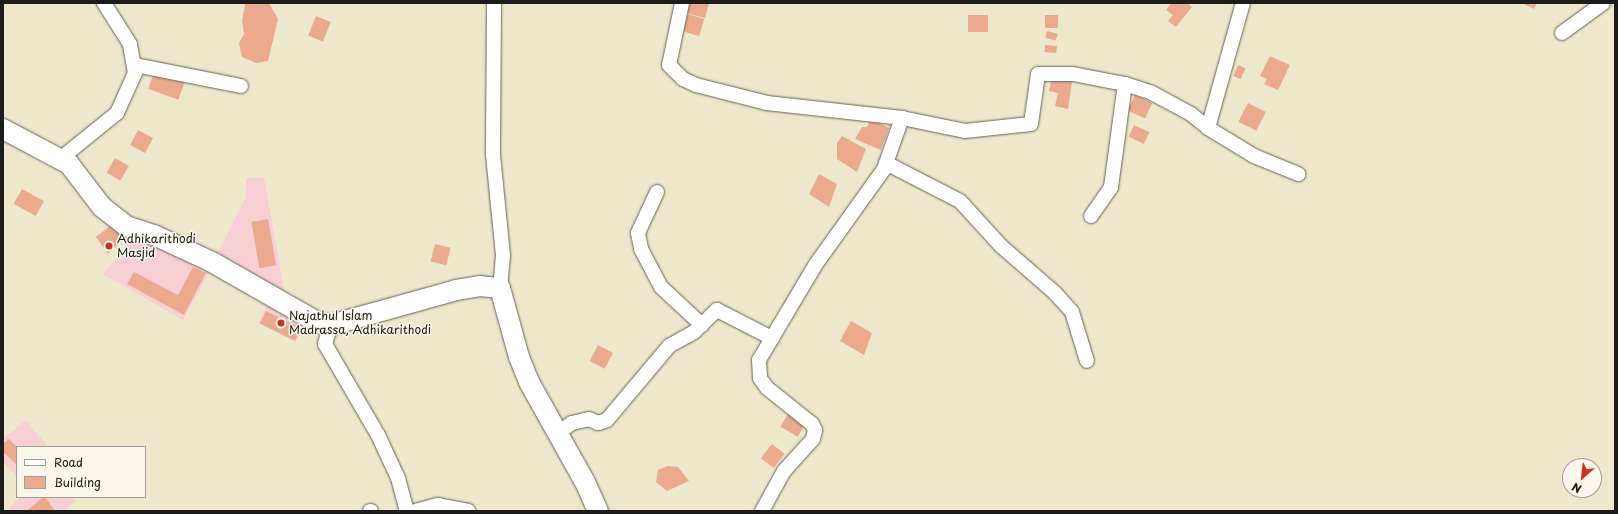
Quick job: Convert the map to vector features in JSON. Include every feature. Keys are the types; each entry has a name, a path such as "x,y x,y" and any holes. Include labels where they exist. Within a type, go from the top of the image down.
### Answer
{"main road":[{"path":"3,129 69,164 102,207 126,226 185,249 263,290 317,322 331,325 439,293 480,286 500,288 521,363 537,397 585,482 598,511"}],"street":[{"path":"60,159 117,113 132,82 135,65 130,44 104,3"},
{"path":"494,3 493,155 503,255 500,288"},
{"path":"682,3 669,65 683,79 696,85 766,103 902,118 965,131 1031,124 1038,74 1073,74 1125,84 1152,92 1191,114 1208,128 1254,156 1298,174"},
{"path":"1208,128 1243,3"},
{"path":"1562,33 1603,3"},
{"path":"135,65 241,86"},
{"path":"1091,216 1111,187 1125,84"},
{"path":"762,511 784,471 813,439 816,430 812,424 767,388 760,378 759,360 816,264 886,163 902,118"},
{"path":"886,163 960,201 1001,246 1055,293 1072,312 1087,361"},
{"path":"657,192 638,233 641,249 661,287 702,325"},
{"path":"558,433 572,423 589,419 598,423 607,420 669,346 702,325 717,310 772,338"},
{"path":"331,325 325,344 378,435 398,478 407,511"},
{"path":"415,511 438,505 468,511"}],"shaded area":[{"path":"246,178 264,178 284,290 281,294 216,257 246,197"},
{"path":"135,238 211,270 183,320 103,274"},
{"name":"Najathul Islam Madrassa, Adhikarithodi","path":"268,304 305,324 295,342 258,323"},
{"path":"26,420 47,446 16,446 16,476 3,462 3,439"},
{"path":"19,498 74,498 76,501 63,511 7,511"}],"building":[{"path":"269,3 278,19 268,61 256,63 242,57 239,43 244,34 242,21 245,4"},
{"path":"690,3 709,3 705,18 687,13"},
{"path":"1171,3 1187,3 1192,7 1176,27 1168,21 1173,15 1166,10"},
{"path":"1522,3 1537,3 1534,9"},
{"path":"688,14 704,19 699,36 683,31"},
{"path":"968,15 988,15 988,32 968,32"},
{"path":"1045,15 1058,15 1058,28 1045,28"},
{"path":"316,16 331,22 323,41 308,35"},
{"path":"1047,31 1058,34 1056,41 1045,38"},
{"path":"1045,45 1057,46 1056,53 1044,52"},
{"path":"1270,56 1290,65 1278,90 1264,84 1267,79 1260,76"},
{"path":"1238,65 1245,68 1241,79 1233,76"},
{"path":"155,70 185,81 178,100 148,89"},
{"path":"1052,78 1072,82 1068,109 1055,106 1058,93 1049,91"},
{"path":"1135,95 1152,103 1145,118 1128,110"},
{"path":"1248,103 1266,112 1256,131 1238,122"},
{"path":"871,118 889,128 881,150 855,139 862,127 867,127"},
{"path":"1134,125 1149,132 1144,144 1129,137"},
{"path":"138,130 153,138 145,153 130,145"},
{"path":"842,136 866,149 857,172 837,159 837,143"},
{"path":"115,158 129,166 120,181 106,173"},
{"path":"819,174 837,184 829,207 809,194"},
{"path":"22,189 44,201 36,216 14,204"},
{"path":"268,219 276,265 259,268 251,222"},
{"name":"Adhikarithodi Masjid","path":"111,225 128,235 108,254 96,237"},
{"path":"435,244 451,248 446,265 431,261"},
{"path":"193,267 206,273 184,315 127,284 134,272 178,295"},
{"name":"Najathul Islam Madrassa, Adhikarithodi","path":"266,311 301,328 295,341 260,324"},
{"path":"851,321 872,333 864,355 840,341"},
{"path":"598,345 613,353 605,369 590,361"},
{"path":"789,412 806,422 798,437 780,427"},
{"path":"9,439 16,446 16,464 3,452 3,444"},
{"path":"772,444 785,454 774,468 761,458"},
{"path":"668,466 678,467 689,481 667,491 656,482 658,470"},
{"path":"43,498 46,498 55,511 26,511"}],"place":[{"name":"Adhikarithodi Masjid","path":"109,246"},
{"name":"Najathul Islam Madrassa, Adhikarithodi","path":"281,323"}]}
